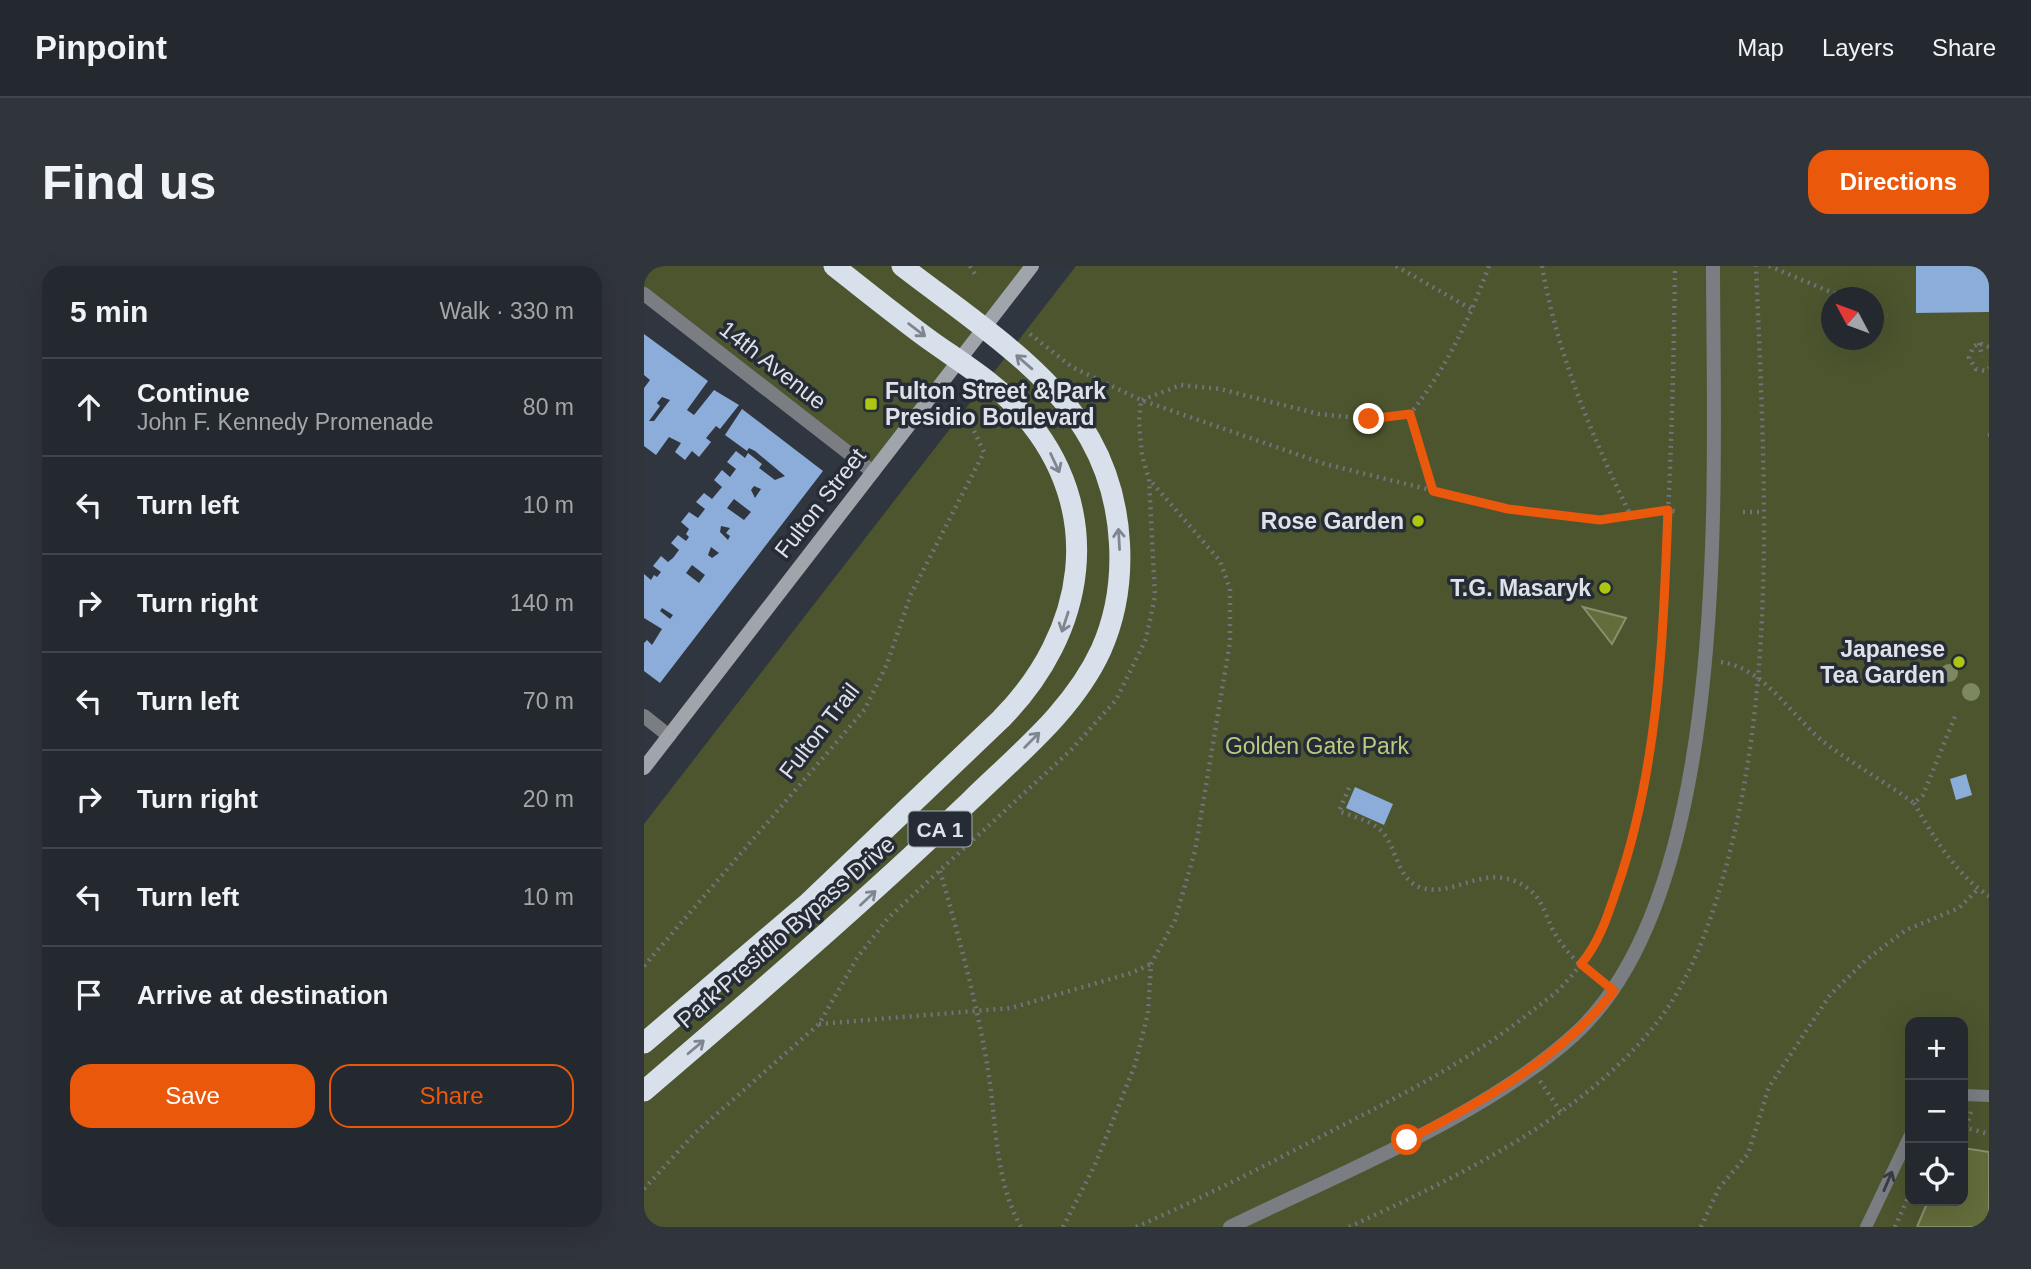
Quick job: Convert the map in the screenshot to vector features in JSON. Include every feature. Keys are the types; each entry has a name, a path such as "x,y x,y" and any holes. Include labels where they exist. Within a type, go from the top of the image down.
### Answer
{"highway":[{"name":"CA 1","path":"834,266 959,361"},
{"name":"CA 1","path":"902,266 983,329"},
{"name":"Park Presidio Bypass Drive","path":"644,1091 833,930 1017,755 1068,703 1086,678 1101,648 1113,610 1119,561 1117,520 1103,466 1090,439 1058,395 983,329"},
{"name":"Park Presidio Bypass Drive","path":"644,1043 807,904 1001,719 1036,680 1062,633 1074,583 1076,559 1071,506 1063,481 1052,456 1022,413 959,361"}],"main road":[{"name":"Fulton Street","path":"644,768 1032,266"}],"street":[{"path":"1230,1227 1437,1125 1531,1069 1575,1034 1614,991 1642,940 1673,849 1695,740 1705,660 1712,512 1713,266"},
{"name":"14th Avenue","path":"644,294 873,472"},
{"path":"644,716 669,736"}],"lane":[{"path":"1968,1095 1989,1096"},
{"path":"1866,1227 1906,1143"}],"path":[{"path":"970,266 975,274"},
{"path":"1396,266 1472,310"},
{"path":"1141,400 1181,384 1220,388 1319,414 1369,419 1410,414 1437,380 1472,310 1489,266"},
{"path":"1542,266 1547,293 1573,380 1602,458 1631,516"},
{"path":"1136,1227 1280,1159 1425,1083 1500,1036 1564,985 1589,954 1607,918 1627,860 1646,780 1663,636 1675,266"},
{"path":"1756,266 1764,512 1760,679"},
{"path":"1769,266 1821,288"},
{"path":"1030,334 1072,367 1141,400 1325,464 1508,509 1600,520 1668,510 1679,512"},
{"path":"1979,343 1989,347"},
{"path":"1979,343 1982,357"},
{"path":"1979,343 1970,352 1971,365 1979,370 1989,368"},
{"name":"Fulton Trail","path":"644,967 865,709 887,664 911,594 984,452 963,408"},
{"path":"1410,414 1433,491"},
{"path":"1063,1227 1095,1165 1135,1065 1149,1013 1151,964 1175,919 1195,851 1230,642 1230,589 1220,561 1149,479"},
{"path":"1743,512 1764,512"},
{"path":"1705,660 1731,663 1760,679 1826,743 1914,803 1949,857 1978,889 1989,896"},
{"path":"1914,803 1923,795 1956,714"},
{"path":"1349,788 1339,811 1379,829 1406,877 1417,886 1431,890 1488,877 1503,877 1521,884 1536,895 1560,941 1581,964 1614,991"},
{"path":"644,1189 695,1133 819,1024 857,958 888,918 940,871 976,1010 988,1072 994,1145 1012,1212 1021,1227"},
{"path":"1702,1227 1719,1188 1748,1154 1769,1087 1830,995 1866,960 1906,930 1959,908 1978,889"},
{"path":"819,1024 1011,1007 1131,974 1151,964"},
{"path":"1531,1069 1561,1112"},
{"path":"1968,1118 1971,1111"},
{"path":"1968,1128 1989,1134"},
{"path":"1895,1227 1905,1204"}],"green space":[{"path":"644,266 1032,266 873,472 644,294"},
{"name":"Golden Gate Park","path":"1076,266 1989,266 1989,1227 644,1227 644,824"}],"shaded area":[{"path":"1583,607 1626,618 1612,644"},
{"path":"1968,1149 1989,1152 1989,1227 1917,1227 1926,1206 1968,1206"}],"building":[{"path":"1916,266 1989,266 1989,312 1916,313"},
{"path":"644,334 708,381 687,410 694,415 714,390 739,405 720,429 716,426 706,438 711,442 699,457 692,451 685,460 675,452 681,443 669,437 656,455 644,446 644,388 650,380 644,375","holes":["662,397 670,400 654,421 649,421 660,406 657,403"]},
{"path":"742,409 823,471 660,683 644,671 644,643 647,640 652,645 662,629 644,618 644,574 651,580 654,575 657,577 661,572 653,566 661,556 668,562 679,550 671,543 678,535 686,541 689,537 686,534 689,529 681,522 689,512 698,518 705,509 696,502 704,493 712,499 722,487 714,480 722,470 730,477 736,469 727,462 736,451 745,458 748,453 762,464 759,468 775,480 785,476 755,451 749,448 747,451 725,435","holes":["754,486 761,489 755,498 751,490","734,499 751,512 744,520 727,508","721,526 730,528 726,533 730,536 728,540 720,532","711,547 719,553 712,558 708,555","692,565 705,575 699,583 686,573","662,608 673,615 670,619 660,611"]},
{"path":"1966,774 1972,795 1956,800 1950,779"},
{"path":"1355,787 1393,804 1384,825 1346,808"}],"place":[{"name":"Fulton Street & Park Presidio Boulevard","path":"871,404"},
{"name":"Rose Garden","path":"1418,521"},
{"name":"T.G. Masaryk","path":"1605,588"},
{"name":"Japanese Tea Garden","path":"1959,662"}],"route":[{"path":"1369,419 1410,414 1433,491 1508,509 1600,520 1668,510 1663,636 1646,780 1627,860 1607,918 1581,964 1614,991 1597,1013 1552,1054 1469,1108 1407,1140"}]}
